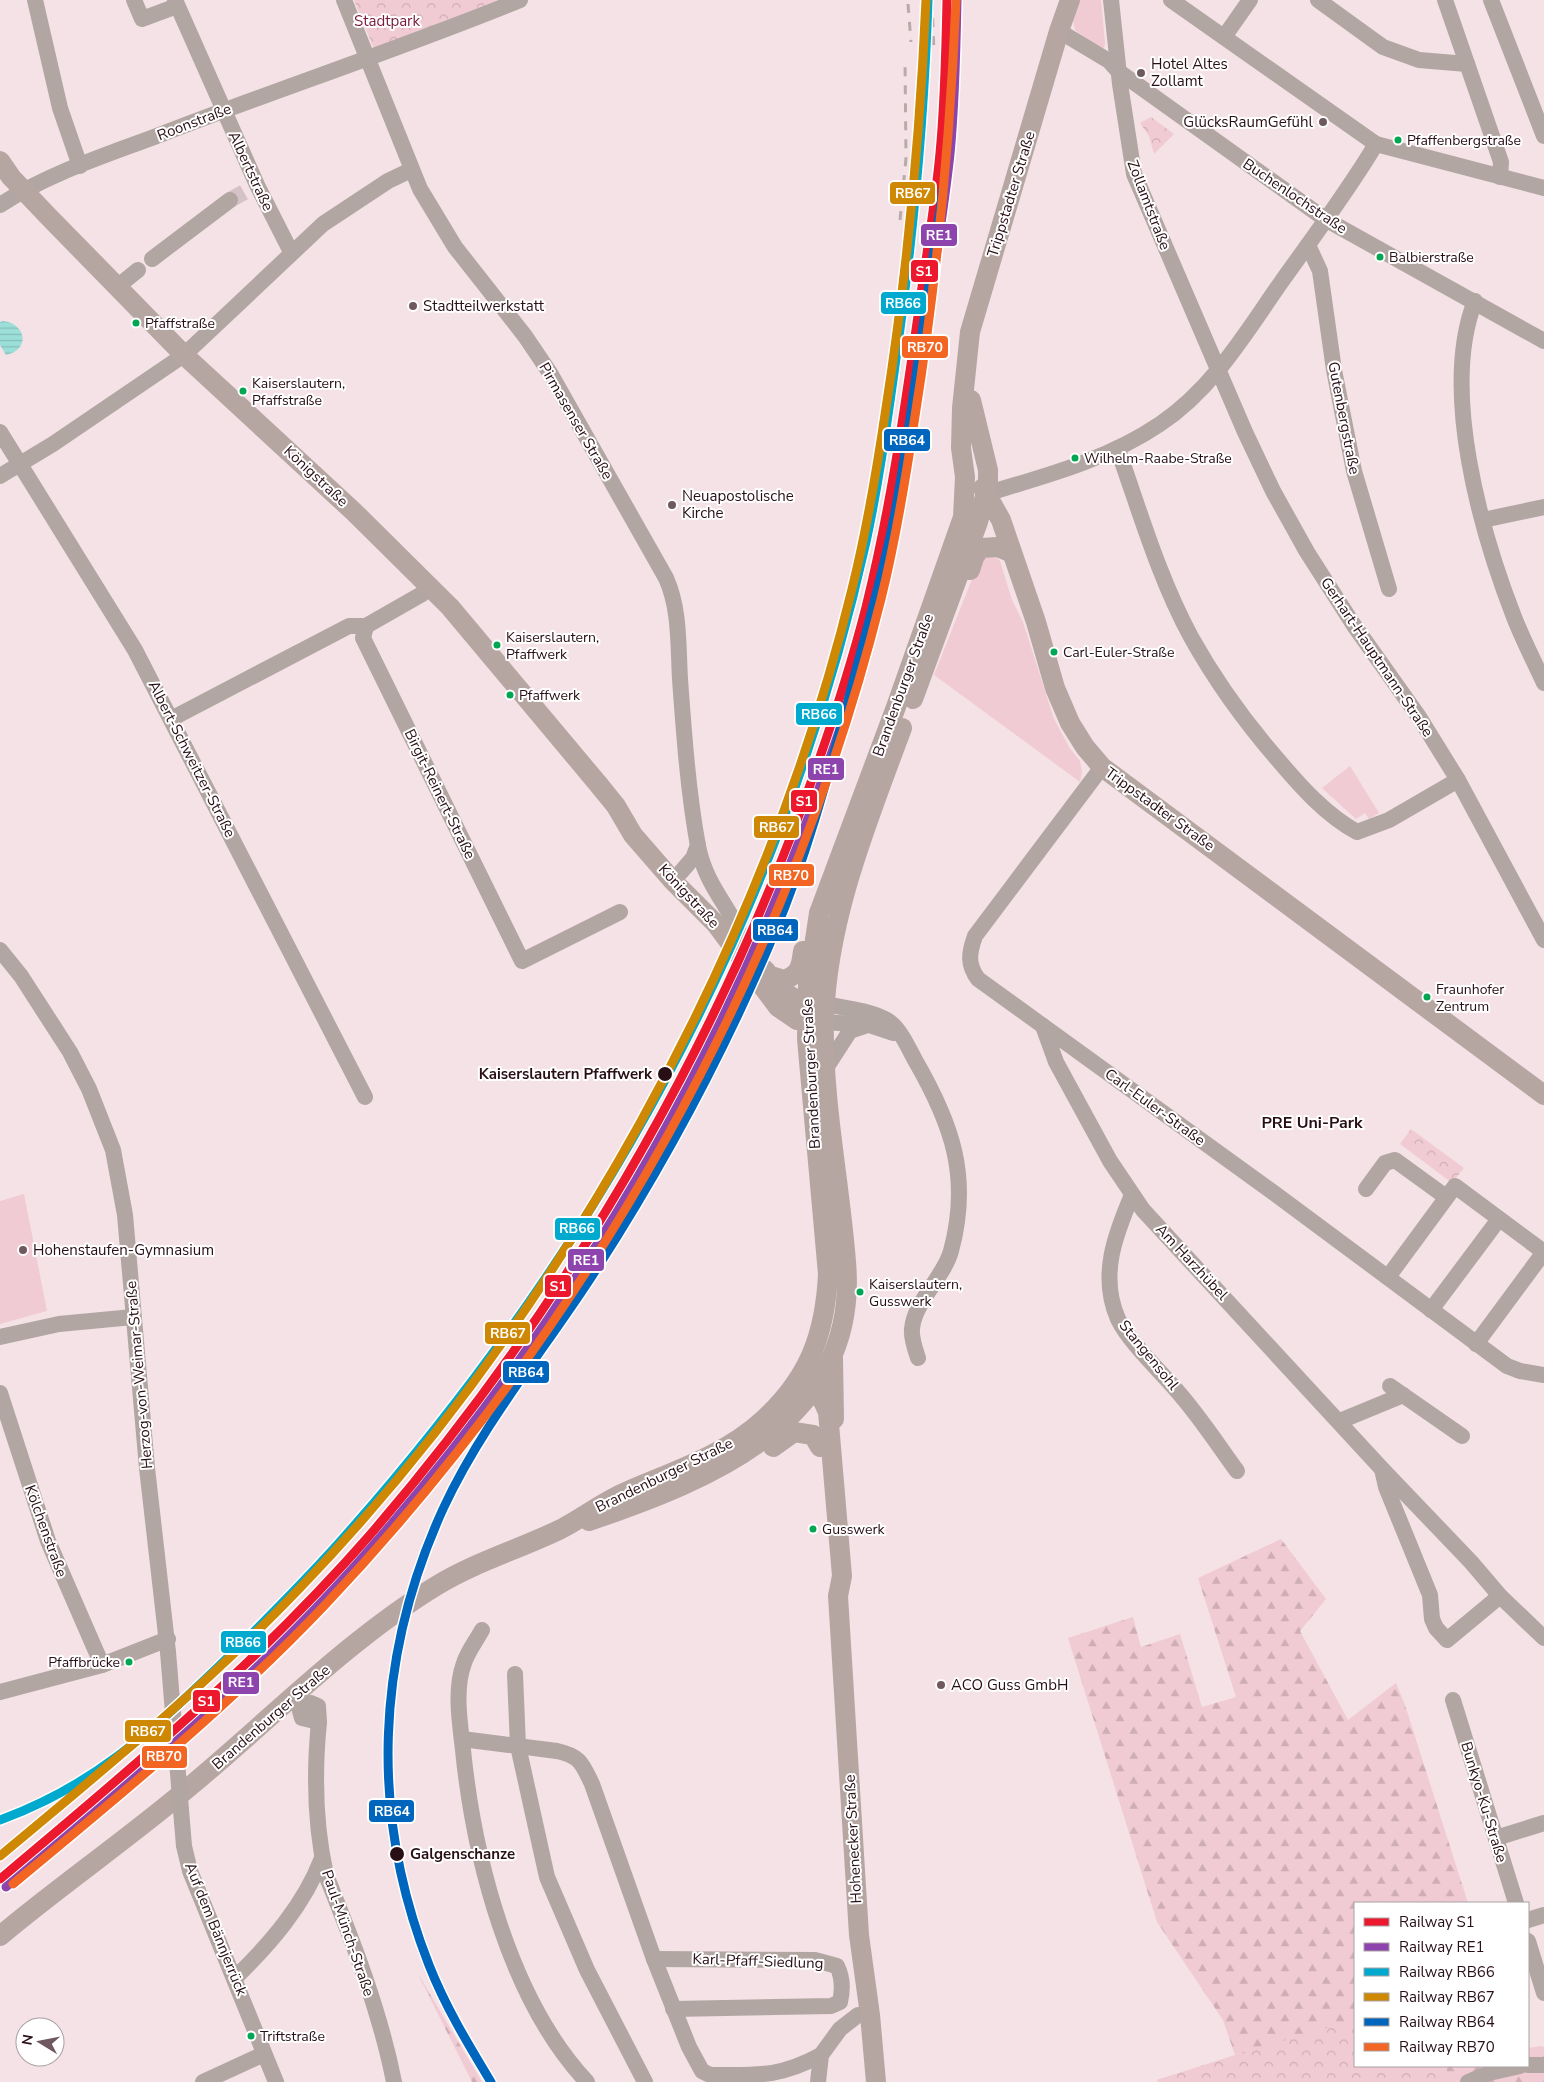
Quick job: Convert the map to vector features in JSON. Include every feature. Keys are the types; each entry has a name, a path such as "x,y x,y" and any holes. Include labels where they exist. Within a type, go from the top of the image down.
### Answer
{"main road":[{"name":"Trippstadter Straße","path":"1059,30 1060,0"},
{"name":"Trippstadter Straße","path":"962,414 970,332 1059,30 1070,0"},
{"name":"Königstraße","path":"0,161 23,190 184,355 311,471 430,586 489,652 616,806 637,824 716,924 778,1007 797,1020 815,1013"},
{"name":"Trippstadter Straße","path":"968,358 971,407 988,470 985,494 1001,520 1010,552 1036,622 1055,688 1070,723 1085,747 1102,767 1544,1096"},
{"path":"962,414 985,494 971,506 963,517"},
{"name":"Brandenburger Straße","path":"0,1936 187,1790 316,1678 437,1585 491,1558 562,1528 617,1512 696,1481 753,1449 784,1423 807,1384 812,1354 821,1331 828,1274 814,1144 815,1013 811,962 819,914 896,707 963,517 965,485 961,448 962,414"},
{"name":"Brandenburger Straße","path":"562,1528 608,1500 687,1467 740,1437 807,1384 834,1354 841,1328 847,1281 826,1068 815,1013 847,882 979,518 985,494"},
{"path":"947,607 961,595 975,555 982,548 997,547 1010,552"},
{"name":"Königstraße","path":"677,877 712,903 784,993 815,1013"},
{"path":"768,975 784,980 797,974 801,969 808,928 819,914"},
{"name":"Hohenecker Straße","path":"826,1448 834,1354"},
{"name":"Hohenecker Straße","path":"807,1384 823,1401 828,1412 826,1448 842,1576 838,1596 859,1935 870,2015 876,2082"},
{"path":"753,1449 776,1446 794,1432 812,1435 826,1448"}],"street":[{"path":"35,0 60,108 80,166"},
{"name":"Albertstraße","path":"134,0 142,19 176,3 224,110 252,188 291,252"},
{"name":"Pirmasenser Straße","path":"344,0 420,189 455,247 525,336 550,373 666,578 672,592 676,613 683,711 698,845 709,882 738,924 745,944"},
{"name":"Roonstraße","path":"0,205 23,190 80,166 224,110 367,59 520,0"},
{"name":"Zollamtstraße","path":"1111,0 1118,71 1134,174 1218,371"},
{"path":"1170,0 1376,144 1544,188"},
{"path":"1224,37 1250,0"},
{"path":"1318,0 1383,47 1419,60 1467,64"},
{"path":"1445,0 1501,162 1500,177"},
{"path":"1491,0 1544,136"},
{"name":"Buchenlochstraße","path":"1059,30 1109,61 1118,71 1325,219 1544,341"},
{"path":"985,494 1118,450 1161,424 1182,408 1218,371 1308,245 1376,144"},
{"path":"0,476 184,355 197,345 291,252 337,213 388,181 411,170"},
{"path":"152,258 230,200"},
{"name":"Gutenbergstraße","path":"1308,245 1320,270 1334,370 1354,471 1389,589"},
{"path":"117,287 138,270"},
{"path":"1475,301 1465,336 1462,394 1465,433 1483,520 1514,618 1544,683"},
{"name":"Gerhart-Hauptmann-Straße","path":"1218,371 1273,491 1307,552 1353,624 1419,717 1458,780 1544,940"},
{"name":"Albert-Schweitzer-Straße","path":"0,432 118,620 171,719 365,1097"},
{"path":"1118,450 1151,543 1195,643 1221,686 1250,728 1314,799 1343,824 1357,832 1389,820 1458,780"},
{"path":"1483,520 1544,507"},
{"path":"171,719 349,626 366,626 422,594 430,586"},
{"name":"Birgit-Reinert-Straße","path":"366,626 363,638 522,962 620,912"},
{"name":"Carl-Euler-Straße","path":"1102,767 975,936 969,962 978,979 1388,1277 1507,1366 1543,1372"},
{"path":"677,877 693,858 698,845"},
{"name":"Herzog-von-Weimar-Straße","path":"0,950 21,976 70,1052 102,1119 114,1150 125,1215 147,1468 168,1645"},
{"path":"815,1013 869,1025 900,1036"},
{"path":"815,1013 878,1016 888,1021 900,1036 945,1116 954,1143 960,1177 959,1206 950,1253 920,1306 912,1327 918,1358"},
{"path":"826,1068 850,1031 858,1026 869,1025"},
{"name":"Am Harzhübel","path":"1043,1026 1059,1068 1110,1161 1132,1195 1382,1469 1472,1562 1500,1596 1544,1638"},
{"path":"1366,1189 1385,1163 1395,1160 1446,1197"},
{"path":"1388,1277 1455,1186 1544,1252 1476,1344"},
{"name":"Stangensohl","path":"1132,1195 1117,1230 1109,1262 1110,1292 1119,1320 1192,1408 1237,1471"},
{"path":"1431,1310 1499,1219"},
{"path":"0,1337 59,1324 133,1317"},
{"path":"1340,1422 1397,1390 1462,1436"},
{"name":"Kölchenstraße","path":"0,1393 48,1541 102,1666"},
{"name":"Am Harzhübel","path":"1382,1469 1386,1487 1430,1595 1432,1619 1436,1628 1447,1640 1500,1596"},
{"path":"482,1630 464,1664 461,1678 462,1739 471,1811 484,1872 506,1941 534,2004 558,2046 587,2082"},
{"path":"0,1692 102,1666 168,1645"},
{"name":"Auf dem Bännjerrück","path":"168,1645 184,1846 190,1871 276,2082"},
{"path":"515,1674 518,1746 547,1877 587,1970 645,2082"},
{"name":"Bunkyo-Ku-Straße","path":"1453,1700 1516,1902"},
{"name":"Paul-Münch-Straße","path":"319,1722 316,1787 322,1858 326,1875 365,1980 386,2044 394,2082"},
{"path":"462,1739 569,1754 581,1761 592,1784 654,1959 689,2047 702,2071 710,2075 772,2075 798,2068 821,2056 846,2023 858,2015 870,2015"},
{"path":"1496,1838 1544,1823"},
{"path":"235,1978 277,1933 315,1876 322,1858"},
{"path":"1529,1920 1544,1915"},
{"path":"1529,1944 1544,1994"},
{"name":"Karl-Pfaff-Siedlung","path":"654,1959 815,1960 837,1966 841,1974 842,1990 840,2002 831,2006 674,2009"},
{"path":"203,2082 264,2054"},
{"path":"818,2082 821,2056"},
{"path":"1529,2065 1544,2065"},
{"path":"1468,2082 1489,2073 1516,2067"},
{"path":"772,2075 796,2082"}],"green space":[{"name":"Stadtpark","path":"354,0 498,0 374,49"},
{"path":"1079,0 1101,0 1104,48 1097,47 1075,30 1073,19"},
{"path":"1151,117 1174,134 1154,154 1149,136 1140,123"},
{"path":"994,556 1000,561 1012,600 1023,622 1054,719 1069,747 1080,761 1082,772 1080,782 934,675 978,564 981,559"},
{"path":"1350,766 1379,813 1369,819 1365,813 1356,819 1322,788"},
{"path":"1411,1129 1464,1168 1452,1183 1400,1144"},
{"path":"24,1194 47,1311 0,1324 0,1201"},
{"path":"1281,1539 1326,1599 1300,1631 1348,1720 1396,1683 1405,1705 1468,1902 1354,1902 1354,2067 1529,2067 1529,2048 1542,2046 1544,2047 1544,2082 1158,2082 1157,2080 1235,2055 1223,2020 1157,1922 1068,1638 1133,1617 1141,1647 1180,1634 1202,1707 1236,1697 1198,1578"},
{"path":"417,1972 482,2082 472,2082"},
{"path":"1354,2019 1354,2067 1446,2067 1448,2076 1441,2082 1158,2082 1157,2080"}],"water":[{"path":"3,321 17,327 23,337 19,348 6,355 0,345 0,322"}],"tunnel":[{"path":"230,200 246,191"}],"railway":[{"path":"932,0 934,53"},
{"path":"943,189 953,80 954,0"},
{"path":"908,4 911,42"},
{"path":"900,220 906,158 905,61"}],"rail line":[{"name":"RB67","path":"0,1856 153,1727 263,1626 298,1590 393,1484 482,1371 564,1251 639,1125 706,994 764,861 813,725 852,589 867,521 894,357 916,154 926,0"},
{"name":"RB66","path":"0,1820 33,1806 91,1775 142,1737 232,1653 337,1545 431,1434 517,1320 596,1201 666,1078 729,951 783,819 829,683 866,542 885,437 906,280 920,140 928,0"},
{"name":"S1","path":"0,1879 191,1715 283,1628 369,1536 435,1456 498,1373 557,1287 613,1199 664,1109 712,1017 755,923 805,799 859,635 875,571 902,426 935,194 943,115 947,0"},
{"name":"RE1","path":"6,1887 151,1764 245,1679 334,1589 376,1542 443,1461 506,1378 566,1292 622,1204 673,1114 721,1021 764,926 804,829 834,748 868,638 884,574 911,428 948,175 952,135 957,0"},
{"name":"RB70","path":"13,1884 93,1818 250,1680 324,1606 420,1498 509,1384 591,1263 666,1138 733,1008 791,875 841,738 881,599 904,485 930,312 942,209 956,1"},
{"name":"RB64","path":"491,2082 465,2039 435,1980 410,1908 396,1850 389,1793 388,1735 393,1678 404,1621 421,1565 443,1509 459,1478 513,1390 592,1276 667,1152 713,1066 755,978 786,905 824,789 876,596 891,532 906,447 943,189"}],"place":[{"name":"Hotel Altes Zollamt","path":"1141,73"},
{"name":"GlücksRaumGefühl","path":"1323,122"},
{"name":"Pfaffenbergstraße","path":"1398,140"},
{"name":"Balbierstraße","path":"1380,257"},
{"name":"Stadtteilwerkstatt","path":"413,306"},
{"name":"Pfaffstraße","path":"136,323"},
{"name":"Kaiserslautern, Pfaffstraße","path":"243,391"},
{"name":"Wilhelm-Raabe-Straße","path":"1075,458"},
{"name":"Neuapostolische Kirche","path":"672,505"},
{"name":"Kaiserslautern, Pfaffwerk","path":"497,645"},
{"name":"Carl-Euler-Straße","path":"1054,652"},
{"name":"Pfaffwerk","path":"510,695"},
{"name":"Fraunhofer Zentrum","path":"1427,997"},
{"name":"Kaiserslautern Pfaffwerk","path":"665,1074"},
{"name":"Hohenstaufen-Gymnasium","path":"23,1250"},
{"name":"Kaiserslautern, Gusswerk","path":"860,1292"},
{"name":"Gusswerk","path":"813,1529"},
{"name":"Pfaffbrücke","path":"129,1662"},
{"name":"ACO Guss GmbH","path":"941,1685"},
{"name":"Galgenschanze","path":"397,1854"},
{"name":"Triftstraße","path":"251,2036"}],"district":[{"name":"PRE Uni-Park","path":"1312,1123"}]}
